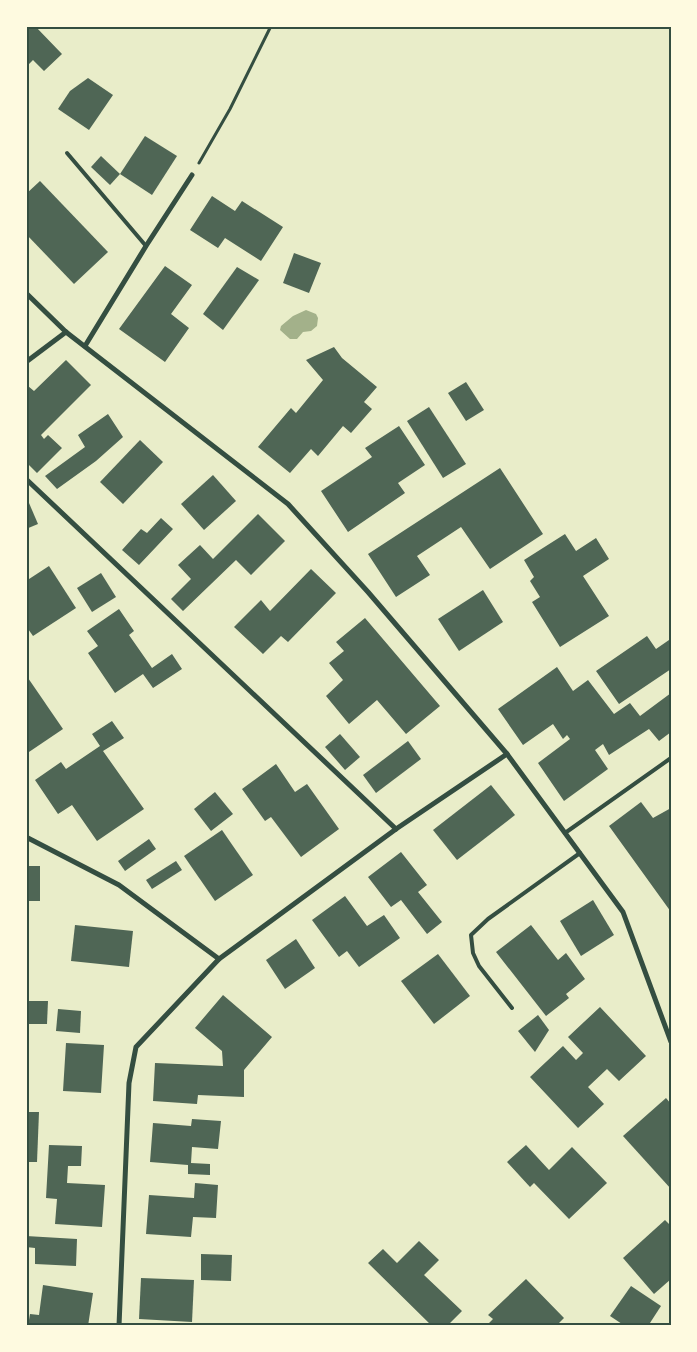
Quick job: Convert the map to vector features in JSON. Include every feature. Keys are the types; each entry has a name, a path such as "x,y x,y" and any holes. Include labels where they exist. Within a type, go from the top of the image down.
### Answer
{"street":[{"path":"85,346 192,175"},
{"path":"26,293 66,332 288,504 368,592 507,754 623,912 671,1042"},
{"path":"26,362 66,332"},
{"path":"26,479 396,829"},
{"path":"119,1326 129,1083 136,1047 219,959 396,829 507,754"},
{"path":"26,838 119,884 219,959"}],"lane":[{"path":"67,154 146,246"},
{"path":"565,833 671,758"},
{"path":"512,1008 479,966 473,953 471,935 488,919 580,853"}],"path":[{"path":"192,175 230,110 271,26"}],"shaded area":[{"path":"306,310 316,314 318,318 317,326 311,331 303,332 297,339 290,339 280,330 281,326 293,316"}],"building":[{"path":"26,26 35,26 62,54 44,71 33,60 26,67"},
{"path":"88,78 113,95 89,130 58,109 70,91"},
{"path":"145,136 177,156 152,195 120,174"},
{"path":"101,156 120,174 110,185 91,167"},
{"path":"40,181 108,252 74,284 26,234 26,194"},
{"path":"212,196 235,211 242,201 283,227 261,261 225,238 218,248 190,230"},
{"path":"294,253 321,263 309,293 283,283"},
{"path":"165,266 192,285 171,314 189,328 165,362 119,329"},
{"path":"237,267 259,280 223,330 203,314"},
{"path":"334,347 342,358 377,387 364,402 372,409 351,433 343,426 318,456 311,449 290,473 258,447 291,408 296,413 323,380 306,360"},
{"path":"66,360 91,385 41,435 44,439 48,435 62,448 37,473 26,462 26,388 28,386 34,391"},
{"path":"466,382 484,410 466,421 448,393"},
{"path":"429,407 466,464 443,478 407,421"},
{"path":"108,414 123,437 96,461 57,489 45,476 85,447 78,435"},
{"path":"399,426 425,465 398,483 405,493 348,532 321,491 372,457 365,448"},
{"path":"140,440 163,462 123,504 100,482"},
{"path":"500,468 543,534 490,569 461,527 417,556 430,575 396,597 368,554"},
{"path":"213,475 236,501 204,530 181,504"},
{"path":"29,503 38,524 26,529 26,505"},
{"path":"258,514 285,541 251,575 236,560 183,611 171,599 191,579 178,565 200,545 213,559"},
{"path":"161,518 173,529 139,565 122,550 141,529 147,533"},
{"path":"565,534 576,551 596,538 609,559 583,576 609,616 560,647 532,602 540,597 530,581 534,577 524,560"},
{"path":"49,566 76,608 33,636 26,626 26,581"},
{"path":"311,569 336,593 288,642 281,636 263,654 234,627 261,600 270,611"},
{"path":"101,573 116,597 92,612 77,588"},
{"path":"483,590 503,622 459,651 438,619"},
{"path":"119,609 134,631 129,635 152,668 172,654 182,669 153,688 143,674 115,693 88,653 98,646 87,631"},
{"path":"365,618 440,706 406,734 377,700 349,724 326,696 343,680 329,663 344,651 336,642"},
{"path":"647,636 656,649 669,640 671,669 619,704 596,671"},
{"path":"557,667 573,691 588,680 614,714 630,703 640,716 671,693 671,732 659,741 649,729 609,755 603,744 595,750 608,769 564,801 538,763 570,739 567,735 563,739 553,724 523,745 498,709"},
{"path":"28,678 63,729 26,754 26,679"},
{"path":"112,721 124,738 103,751 144,809 97,841 72,805 58,814 35,780 61,762 66,769 100,746 92,734"},
{"path":"340,734 360,757 345,770 325,747"},
{"path":"408,741 421,759 376,793 363,775"},
{"path":"276,764 295,792 307,784 339,829 301,857 271,817 265,821 242,789"},
{"path":"491,785 515,815 457,860 433,830"},
{"path":"215,792 233,814 211,831 194,809"},
{"path":"641,802 653,818 671,808 671,837 669,838 671,841 671,912 609,826"},
{"path":"222,830 253,875 215,901 184,856"},
{"path":"149,839 156,849 125,871 118,861"},
{"path":"401,852 427,885 418,892 442,922 427,934 401,900 391,907 368,877"},
{"path":"176,861 182,870 152,889 146,880"},
{"path":"26,866 40,866 40,901 26,901"},
{"path":"345,896 367,926 384,915 400,938 359,967 347,951 339,957 312,920"},
{"path":"593,900 614,935 581,956 560,921"},
{"path":"75,925 133,931 129,967 71,961"},
{"path":"531,925 558,960 566,953 585,979 566,994 569,998 546,1016 496,952"},
{"path":"296,939 315,968 285,989 266,960"},
{"path":"438,954 470,996 434,1024 401,981"},
{"path":"223,995 272,1037 244,1070 244,1097 198,1095 197,1104 153,1101 155,1063 223,1066 222,1051 195,1028"},
{"path":"26,1001 48,1001 47,1024 26,1024"},
{"path":"600,1007 646,1056 619,1081 607,1069 588,1087 604,1104 578,1128 530,1077 563,1046 576,1060 583,1053 568,1037"},
{"path":"58,1009 81,1011 80,1033 56,1031"},
{"path":"538,1015 549,1030 535,1052 518,1031"},
{"path":"66,1043 104,1045 101,1093 63,1091"},
{"path":"666,1098 671,1104 671,1189 623,1136"},
{"path":"26,1112 39,1112 37,1162 26,1162"},
{"path":"192,1119 221,1121 218,1149 192,1147 191,1163 210,1164 210,1175 188,1174 188,1165 150,1162 153,1123 191,1126"},
{"path":"49,1145 82,1146 81,1166 68,1166 67,1183 105,1185 102,1227 55,1224 57,1199 46,1198"},
{"path":"526,1145 549,1170 572,1147 607,1183 569,1219 534,1183 530,1187 507,1162"},
{"path":"195,1183 218,1185 216,1218 193,1217 191,1237 146,1234 149,1195 194,1198"},
{"path":"665,1220 671,1226 671,1279 654,1294 623,1258"},
{"path":"26,1236 77,1239 76,1266 35,1264 35,1248 26,1247"},
{"path":"419,1241 439,1260 424,1275 462,1311 447,1326 432,1326 368,1263 383,1249 397,1263"},
{"path":"201,1254 232,1255 231,1281 201,1280"},
{"path":"141,1278 194,1280 192,1322 139,1319"},
{"path":"526,1279 564,1318 556,1326 486,1326 493,1319 488,1315"},
{"path":"43,1285 93,1293 88,1326 28,1326 30,1314 39,1315"},
{"path":"631,1286 661,1306 648,1326 625,1326 610,1316"}]}
